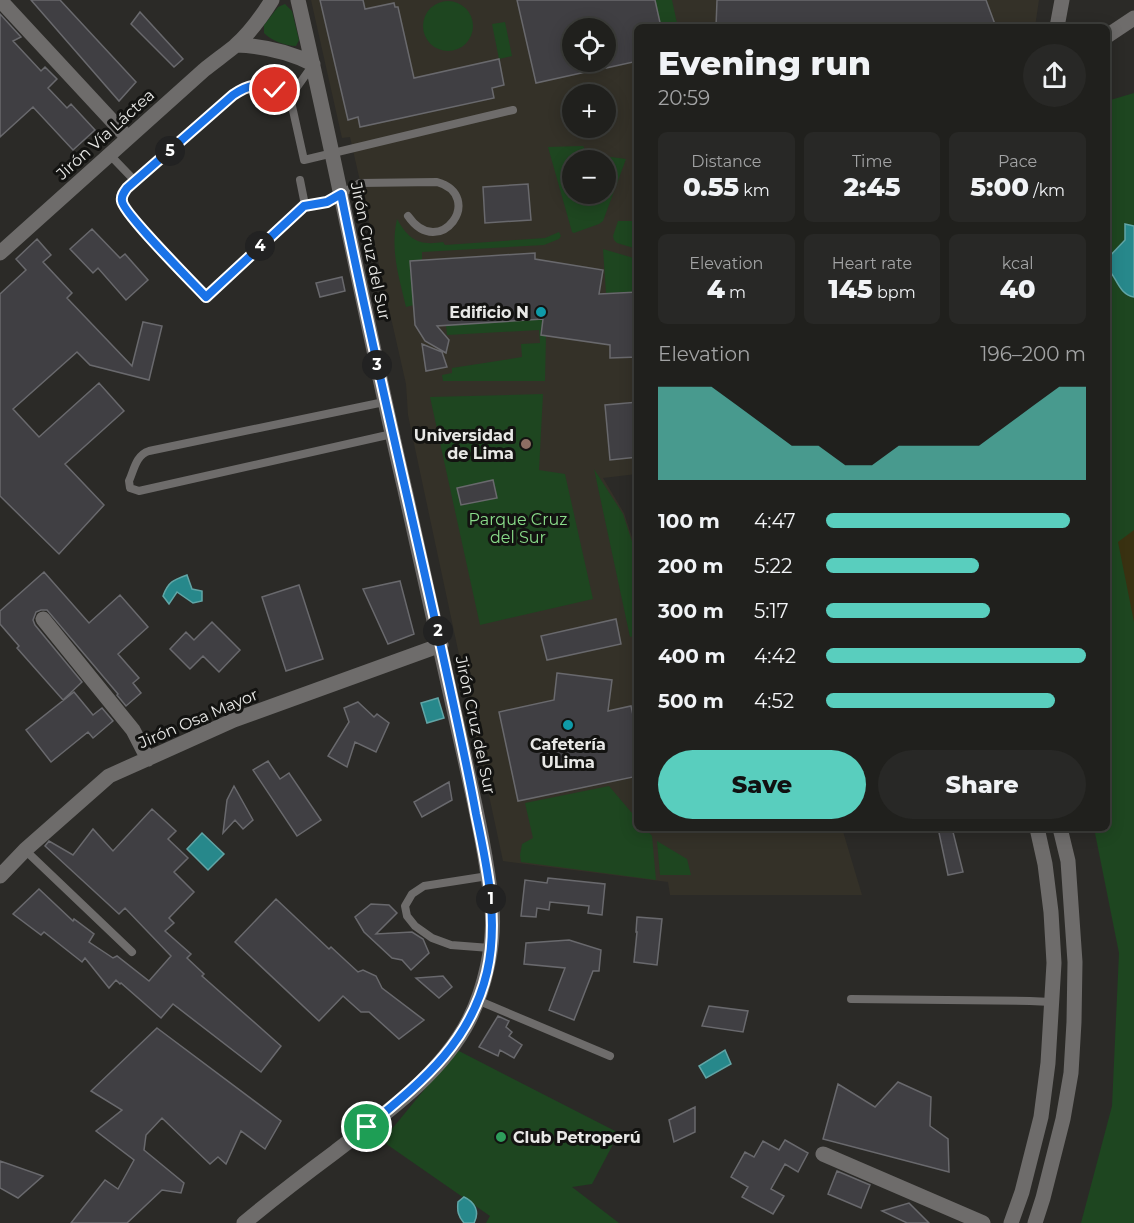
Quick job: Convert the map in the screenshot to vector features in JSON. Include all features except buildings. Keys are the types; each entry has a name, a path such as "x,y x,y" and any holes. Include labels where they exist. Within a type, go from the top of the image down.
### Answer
{"street":[{"path":"0,0 128,138"},
{"name":"Jirón Vía Láctea","path":"0,253 204,70 236,45 259,20 272,0"},
{"name":"Jirón Cruz del Sur","path":"244,1223 418,1085 448,1053 469,1021 487,972 492,911 479,827 441,645 384,402 298,0"},
{"path":"1058,24 1062,0"},
{"path":"1110,34 1134,18"},
{"path":"236,45 283,51 313,64"},
{"path":"43,619 133,730 148,759"},
{"name":"Jirón Osa Mayor","path":"0,876 25,850 109,776 234,720 441,645"},
{"path":"1011,1223 1022,1192 1041,1117 1048,1063 1054,963 1051,912 1045,864 1038,831"},
{"path":"1035,1223 1052,1166 1071,1073 1075,962 1068,861 1061,831"},
{"path":"823,1154 982,1223"}],"lane":[{"path":"313,64 290,97 304,160 513,110"},
{"path":"275,90 264,85 253,85 233,95 123,194 122,201 125,209 206,297 304,206 327,202 360,183 431,181 444,184 456,195 459,208 454,220 451,225 440,231 427,231 419,228 408,216"},
{"path":"110,154 135,181"},
{"path":"300,180 304,206"},
{"path":"384,402 149,451 140,456 129,485 130,488 139,491 392,434"},
{"path":"25,850 132,952"},
{"path":"488,876 424,886 412,894 405,906 407,916 415,926 432,938 451,945 490,948"},
{"path":"851,999 1051,1002"},
{"path":"477,1000 610,1056"}],"shaded area":[{"name":"Universidad de Lima","path":"311,0 1039,0 1035,24 634,24 634,474 603,478 624,513 634,544 634,831 843,831 862,895 670,895 668,882 503,861 408,415 406,384 350,137 342,138"}],"green space":[{"path":"655,0 672,0 677,23 660,24"},
{"path":"448,1 457,3 468,12 473,26 471,35 462,46 448,51 439,49 428,40 423,26 425,17 434,6"},
{"path":"285,4 292,11 299,40 296,46 278,42 264,33 264,25 278,7"},
{"path":"505,22 512,56 499,59 492,24"},
{"path":"1134,93 1134,1223 1081,1223 1112,1106 1119,953 1095,831 1110,831 1110,100"},
{"path":"583,146 586,150 562,150 562,197 548,147"},
{"path":"616,158 626,159 616,186"},
{"path":"564,204 609,204 603,221 572,232"},
{"path":"397,219 410,237 427,243 443,242 445,245 545,238 559,232 561,236 544,245 422,252 414,305 406,307 395,253"},
{"path":"618,221 634,221 634,248 617,243 613,236"},
{"path":"603,249 634,258 634,292 606,293"},
{"path":"543,319 541,334 546,335 545,381 443,381 442,375 452,373 452,368 522,357 521,344 540,343 539,330 447,335 446,325"},
{"name":"Parque Cruz del Sur","path":"543,394 539,470 565,474 593,599 480,625 430,397"},
{"path":"594,469 623,514 634,548 634,636 630,637"},
{"path":"609,786 634,815 634,831 648,831 652,836 656,880 521,862 522,844 533,838 525,803"},
{"path":"657,841 687,859 691,875 660,875"},
{"name":"Club Petroperú","path":"457,1050 619,1133 592,1184 572,1187 619,1223 486,1223 490,1216 382,1141"}],"sand":[{"path":"1134,530 1134,622 1118,542"}],"water":[{"path":"1125,224 1134,226 1134,297 1121,289 1110,272 1110,256 1125,240"},
{"path":"187,575 192,589 202,591 202,601 193,603 177,592 169,604 163,596 167,588 175,580"},
{"path":"438,698 444,718 427,723 421,703"},
{"path":"202,833 224,854 208,870 187,849"},
{"path":"725,1050 731,1064 706,1078 699,1066"},
{"path":"464,1197 475,1208 477,1215 474,1223 464,1223 459,1216 458,1202"}],"place":[{"name":"Edificio N","path":"541,312"},
{"name":"Universidad de Lima","path":"526,444"},
{"name":"Cafetería ULima","path":"568,725"},
{"name":"Club Petroperú","path":"501,1137"}],"route":[{"path":"275,90 264,85 253,85 233,95 127,188 122,201 125,209 145,232 206,297 304,206 327,202 341,194 384,402 441,645 487,867 492,911 492,935 487,972 469,1021 448,1053 418,1085 367,1127"}]}
